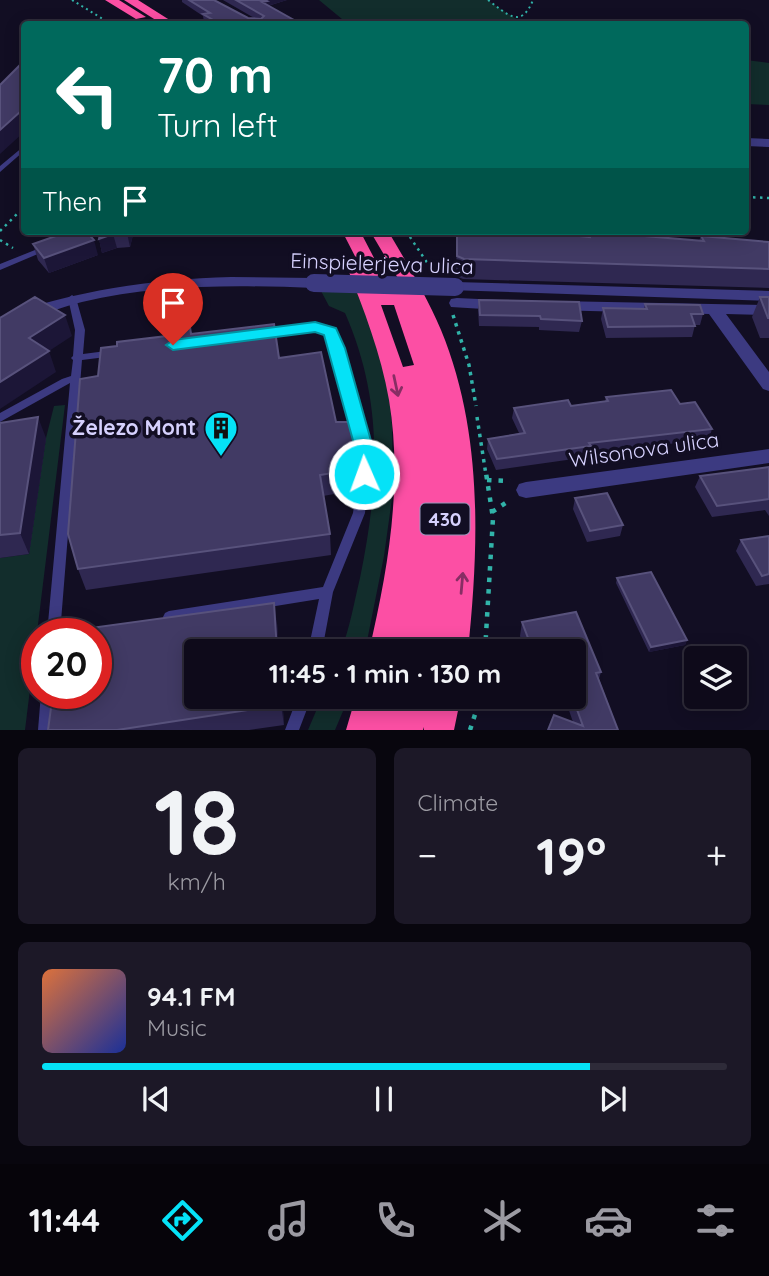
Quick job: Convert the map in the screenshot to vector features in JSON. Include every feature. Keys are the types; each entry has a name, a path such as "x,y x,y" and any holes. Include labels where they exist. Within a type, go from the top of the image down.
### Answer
{"highway":[{"path":"111,0 145,21"},
{"path":"130,0 165,21"},
{"path":"339,235 352,258 386,342 403,422 402,546 386,639"},
{"name":"430","path":"353,235 373,270 402,340 422,419 428,496 418,602 411,639"},
{"name":"430","path":"366,235 399,293 416,338 437,416 444,471 445,543 433,639"},
{"path":"382,235 395,254 432,335 457,416 465,495 465,544 455,639"},
{"path":"361,730 367,709"},
{"path":"385,730 392,709"},
{"path":"408,730 415,709"},
{"path":"439,730 443,709"}],"street":[{"path":"749,142 769,143"},
{"name":"Einspielerjeva ulica","path":"0,323 72,298 130,286 176,281 314,283 456,295 769,310"},
{"name":"Einspielerjeva ulica","path":"456,295 769,296"},
{"path":"714,309 769,385"},
{"name":"Wilsonova ulica","path":"526,490 769,456"}],"lane":[{"path":"0,170 21,151"},
{"path":"0,267 52,247"},
{"path":"54,618 79,330 72,298"},
{"path":"258,334 315,327 330,331 338,348 366,455 359,513 327,592 317,639"},
{"path":"76,358 128,351"},
{"path":"0,418 65,381 74,379"},
{"path":"162,618 327,592"},
{"path":"45,730 47,709"},
{"path":"292,730 300,709"}],"path":[{"path":"72,0 106,21"},
{"path":"488,0 511,17 523,17 528,13 533,0"},
{"path":"749,197 769,198"},
{"path":"0,230 21,210"},
{"path":"470,730 477,709"}],"green space":[{"path":"319,0 487,0 519,21 344,21"},
{"path":"749,60 769,63 769,105 749,104"},
{"path":"321,291 358,291 387,374 392,426 393,491 384,556 367,639 345,639 360,578 371,510 374,477 372,411 358,346 345,313 329,306"},
{"path":"65,405 39,618 21,618 21,709 28,709 25,730 0,730 0,558 29,554 46,438 54,406"},
{"path":"317,709 344,709 335,730 308,730"}],"building":[{"path":"189,0 214,0 248,18 261,19 264,16 236,0 265,0 267,1 262,2 296,21 215,21 203,14 210,13"},
{"path":"21,64 21,111 0,130 0,85"},
{"path":"59,235 90,235 94,240 44,258 33,244"},
{"path":"457,235 633,235 704,241 701,236 769,242 769,269 464,259 457,256"},
{"path":"35,297 65,315 29,338 49,351 0,382 0,318"},
{"path":"760,297 769,297 769,318 768,318"},
{"path":"479,300 579,302 582,321 541,319 540,316 480,315"},
{"path":"645,304 700,305 703,314 691,314 695,326 608,327 603,308 647,309"},
{"name":"Železo Mont","path":"274,324 279,358 321,352 336,422 355,422 358,434 355,450 347,451 351,470 320,475 330,534 78,569 68,534 80,379 98,376 101,348 117,346 117,342 175,335 175,329 190,327 191,334"},
{"path":"671,390 680,404 695,402 712,429 589,443 591,446 497,459 488,439 525,433 514,408 568,400 571,406 608,401 606,397"},
{"path":"38,417 20,533 0,535 0,423"},
{"path":"769,467 769,499 717,506 700,476"},
{"path":"607,493 623,525 590,531 575,498"},
{"path":"769,536 769,574 762,576 741,540"},
{"path":"651,572 687,640 651,647 617,578"},
{"path":"274,603 276,639 184,639 184,709 255,709 117,730 48,730 51,709 112,709 112,625"},
{"path":"576,612 601,672 596,673 618,730 548,730 554,715 583,726 577,709 586,709 586,639 528,639 522,622"}],"place":[{"name":"Železo Mont","path":"221,458"}],"route":[{"path":"173,345 315,327 330,331 338,348 366,455 364,474"}]}
